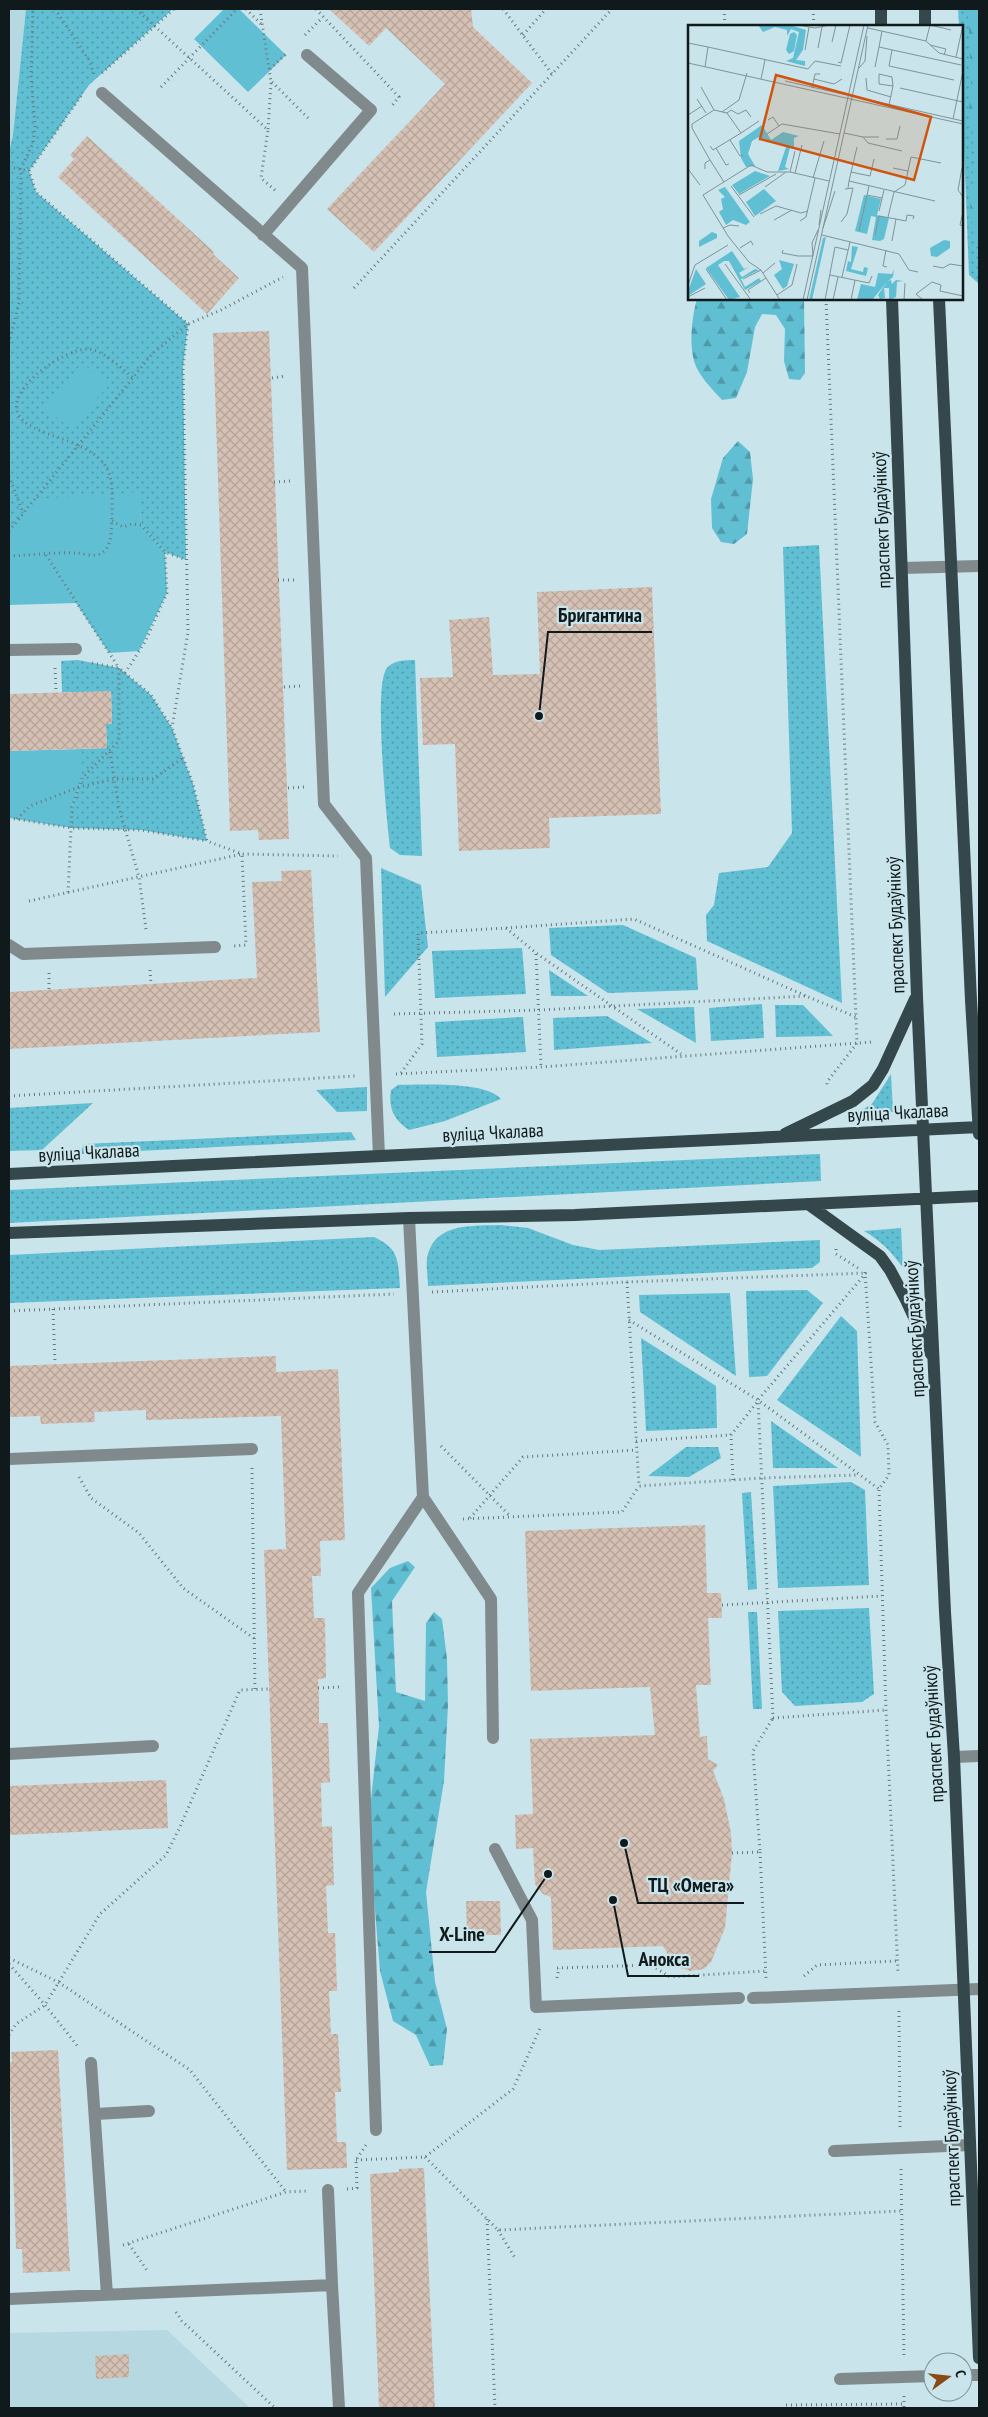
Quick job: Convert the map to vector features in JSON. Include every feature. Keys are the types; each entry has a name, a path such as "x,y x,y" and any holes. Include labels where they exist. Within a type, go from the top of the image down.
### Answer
{"main road":[{"path":"881,9 881,25"},
{"path":"924,9 925,25"},
{"name":"праспект Будаўнікоў","path":"892,300 916,997 945,1612 954,1757 979,2358"},
{"path":"939,300 950,567 979,1134"},
{"path":"777,1137 853,1101 873,1085 883,1069 916,997"},
{"path":"971,1000 979,1014"},
{"name":"вуліца Чкалава","path":"9,1174 979,1127"},
{"path":"9,1233 409,1218 575,1215 979,1196"},
{"path":"808,1204 880,1256 906,1300 934,1360"}],"street":[{"path":"263,235 371,110 307,55"},
{"path":"102,94 302,268 324,804 366,858 379,1156"},
{"path":"902,568 979,566"},
{"path":"9,650 76,649"},
{"path":"9,946 23,954 215,947"},
{"path":"409,1218 411,1294 423,1497 491,1599 493,1738"},
{"path":"9,1459 252,1449"},
{"path":"376,2130 358,1593 423,1497"},
{"path":"9,1754 153,1746"},
{"path":"954,1757 979,1756"},
{"path":"495,1849 532,1920 536,2007 739,1998"},
{"path":"753,1998 979,1989"},
{"path":"91,2063 107,2295"},
{"path":"96,2114 149,2111"},
{"path":"834,2151 970,2145"},
{"path":"328,2190 339,2408"},
{"path":"9,2299 332,2286"},
{"path":"840,2379 923,2376"}],"path":[{"path":"9,342 19,303 20,169 33,143 35,126 31,77 33,9"},
{"path":"55,9 88,60 96,79 174,9"},
{"path":"136,9 268,130"},
{"path":"161,87 236,9"},
{"path":"246,9 262,26"},
{"path":"260,9 271,82 268,130 261,178 290,204"},
{"path":"503,9 552,74"},
{"path":"522,35 546,9"},
{"path":"354,288 612,9"},
{"path":"724,9 725,25"},
{"path":"813,9 814,25"},
{"path":"271,82 310,119"},
{"path":"29,171 84,93"},
{"path":"9,166 29,171"},
{"path":"29,171 36,192 188,324"},
{"path":"9,531 152,354 188,324 221,310 302,268"},
{"path":"826,300 857,1043 827,1082 827,1087"},
{"path":"172,728 188,632 183,367 188,324"},
{"path":"9,556 75,553 92,555 102,553 110,543 112,521 110,474 99,460 79,444 40,431 24,422 17,411 17,400 39,371 65,354 90,349 111,360 133,378"},
{"path":"9,476 23,513"},
{"path":"274,482 300,480"},
{"path":"112,521 123,527 132,524 141,525 165,552 186,560"},
{"path":"126,673 145,642 167,593 165,552"},
{"path":"45,554 119,668 152,695 172,728 193,784 207,841"},
{"path":"278,580 303,579"},
{"path":"55,661 56,692"},
{"path":"86,662 119,668"},
{"path":"68,893 72,807 82,778 119,741 119,668"},
{"path":"284,687 307,686"},
{"path":"110,751 125,829 139,877 149,950"},
{"path":"17,819 30,806 79,787 114,779 153,779 183,758"},
{"path":"288,788 311,787"},
{"path":"9,818 72,828 141,830 207,841 242,854"},
{"path":"215,947 246,945 242,854"},
{"path":"29,901 242,854 366,858"},
{"path":"400,1074 422,1044 418,933 634,919 856,1017"},
{"path":"506,928 536,953 682,1055"},
{"path":"536,953 542,1066"},
{"path":"374,1015 539,1010 610,1004 806,996"},
{"path":"9,1096 542,1066 872,1042"},
{"path":"836,1242 836,1254 873,1276"},
{"path":"9,1311 411,1294 627,1282 866,1273"},
{"path":"734,1480 731,1435 758,1400 866,1273"},
{"path":"784,2408 784,2405 814,2404 904,2406 899,1992 878,1489 889,1475 888,1444 874,1422 866,1273"},
{"path":"440,1520 622,1512 639,1486 627,1282"},
{"path":"53,1309 55,1364"},
{"path":"629,1320 758,1400 878,1489"},
{"path":"758,1400 773,1718 754,1750 766,1979 776,1978"},
{"path":"419,1424 511,1517"},
{"path":"636,1441 731,1435"},
{"path":"252,1449 255,1690"},
{"path":"470,1519 523,1457 636,1450"},
{"path":"66,1456 91,1498 139,1533 183,1588 255,1639"},
{"path":"639,1486 762,1478 858,1475"},
{"path":"722,1605 882,1596"},
{"path":"9,2035 16,2024 45,2005 100,1914 166,1855 240,1690 269,1689"},
{"path":"773,1718 886,1710"},
{"path":"732,1853 760,1852"},
{"path":"9,1958 58,1982 190,2070 286,2192 104,2252"},
{"path":"794,1977 804,1976 818,1964 897,1961"},
{"path":"9,1964 45,2005 91,2063"},
{"path":"534,1969 651,1965 670,1977 766,1971"},
{"path":"356,2160 425,2157 513,2089 550,2006 559,1968"},
{"path":"328,2190 357,2188 356,2160 376,2130"},
{"path":"425,2157 498,2230 515,2258"},
{"path":"498,2230 902,2211"},
{"path":"487,2218 495,2408"},
{"path":"129,2244 182,2322 275,2408"}],"shaded area":[{"path":"9,9 26,9 13,135 9,152"},
{"path":"167,2330 250,2408 9,2408 9,2333"}],"green space":[{"path":"26,9 173,9 89,85 29,171 36,192 188,324 183,367 186,560 165,552 141,525 139,492 9,531 9,152 13,135"},
{"path":"224,9 239,9 286,55 248,92 194,39"},
{"path":"958,9 979,9 979,284 969,275 963,122 963,25 959,25"},
{"path":"968,9 979,9 979,247 974,242 969,197 975,159 969,111 971,82"},
{"path":"697,300 804,300 805,373 800,380 789,379 784,361 785,329 776,315 762,314 755,327 747,372 736,398 722,400 702,377 694,361 692,354 692,330"},
{"path":"82,363 109,385 71,429 44,407"},
{"path":"738,441 750,452 753,479 747,534 734,544 721,542 712,528 711,499 723,458"},
{"path":"140,492 141,525 165,552 167,593 139,651 109,653 76,603 9,605 9,531 34,499"},
{"path":"819,545 842,1003 707,941 706,915 714,905 719,873 768,867 792,833 783,547"},
{"path":"78,660 119,668 151,695 172,728 193,784 207,841 141,830 72,828 72,807 82,778 82,749 107,748 106,724 112,723 111,692 62,692 61,661"},
{"path":"404,660 415,660 422,856 400,855 390,848 382,754 381,699 383,679 390,665"},
{"path":"82,749 82,778 72,807 72,828 9,818 9,751"},
{"path":"381,868 421,885 428,947 385,997"},
{"path":"623,925 696,958 698,990 608,993 551,955 549,928"},
{"path":"522,948 526,994 435,998 432,951"},
{"path":"549,970 588,996 551,996"},
{"path":"762,1004 764,1038 711,1041 709,1008"},
{"path":"775,1005 803,1005 833,1036 776,1037"},
{"path":"694,1007 696,1043 637,1009"},
{"path":"607,1016 652,1043 554,1050 553,1018"},
{"path":"523,1017 526,1052 437,1057 435,1022"},
{"path":"891,1074 893,1112 856,1114 872,1104"},
{"path":"398,1085 452,1085 467,1087 493,1093 501,1099 445,1121 409,1130 399,1122 391,1108 391,1090"},
{"path":"367,1087 367,1111 337,1112 316,1090"},
{"path":"93,1103 42,1150 9,1151 9,1108"},
{"path":"351,1132 356,1140 80,1154 84,1144"},
{"path":"820,1154 821,1181 9,1223 9,1190"},
{"path":"501,1225 528,1228 573,1245 599,1250 820,1240 820,1262 812,1268 428,1286 427,1259 431,1247 437,1238 456,1228"},
{"path":"901,1228 903,1268 886,1247 864,1231"},
{"path":"374,1237 389,1246 393,1251 398,1263 400,1288 9,1303 9,1255"},
{"path":"807,1290 823,1303 767,1376 749,1377 746,1291"},
{"path":"730,1293 736,1376 640,1312 639,1295"},
{"path":"841,1316 857,1331 861,1457 777,1400"},
{"path":"641,1338 716,1386 717,1428 646,1431"},
{"path":"771,1421 838,1468 773,1468"},
{"path":"686,1447 718,1447 721,1458 689,1477 648,1476"},
{"path":"851,1482 865,1490 869,1585 778,1588 773,1486"},
{"path":"751,1492 757,1589 748,1590 742,1493"},
{"path":"408,1561 415,1567 392,1601 396,1692 425,1701 426,1623 434,1612 442,1619 447,1659 448,1705 444,1781 426,1892 435,1982 447,2029 443,2065 430,2066 416,2035 393,2021 380,1971 368,1826 379,1726 371,1588 390,1568"},
{"path":"869,1608 874,1694 862,1702 795,1706 782,1692 778,1611"},
{"path":"748,1612 757,1612 762,1709 753,1709"}],"building":[{"path":"329,9 471,9 473,27 532,83 374,252 327,209 445,84 386,28 369,46"},
{"path":"87,136 214,252 213,254 239,278 207,314 58,177 74,159 70,155"},
{"path":"269,331 289,839 259,840 258,830 230,831 213,333"},
{"path":"652,587 661,814 549,818 550,848 459,851 455,744 423,745 420,678 453,677 449,620 489,617 493,675 540,674 537,592"},
{"path":"111,691 112,724 106,724 107,748 9,751 9,694"},
{"path":"311,870 320,1032 9,1049 9,992 257,978 252,882 282,881 281,871"},
{"path":"276,1356 276,1372 338,1369 345,1540 320,1541 321,1576 312,1576 314,1618 325,1618 326,1678 318,1679 319,1723 328,1723 330,1782 321,1783 322,1827 332,1826 334,1885 326,1886 328,1933 335,1933 337,1991 329,1991 331,2034 338,2034 341,2092 335,2092 337,2142 346,2142 347,2168 287,2170 264,1550 286,1549 281,1416 146,1420 146,1410 94,1412 95,1422 41,1424 40,1416 9,1417 9,1366"},
{"path":"705,1525 707,1593 721,1593 722,1618 708,1618 711,1685 696,1685 700,1737 707,1736 708,1759 718,1765 713,1771 724,1799 731,1833 732,1853 725,1928 711,1962 704,1969 690,1971 678,1967 669,1957 663,1946 553,1950 551,1897 543,1894 535,1884 533,1848 516,1849 515,1815 533,1814 530,1739 655,1735 650,1687 531,1691 525,1531"},
{"path":"166,1780 168,1828 9,1835 9,1786"},
{"path":"466,1901 500,1901 501,1935 467,1935"},
{"path":"58,2050 70,2271 23,2273 22,2249 16,2249 9,2062 12,2062 11,2052"},
{"path":"424,2168 435,2408 379,2408 370,2174 399,2172 399,2169"},
{"path":"129,2354 129,2377 96,2379 95,2356"}],"place":[{"name":"Бригантина","path":"539,716"},
{"name":"ТЦ «Омега»","path":"624,1843"},
{"name":"X-Line","path":"548,1874"},
{"name":"Анокса","path":"613,1900"}]}
